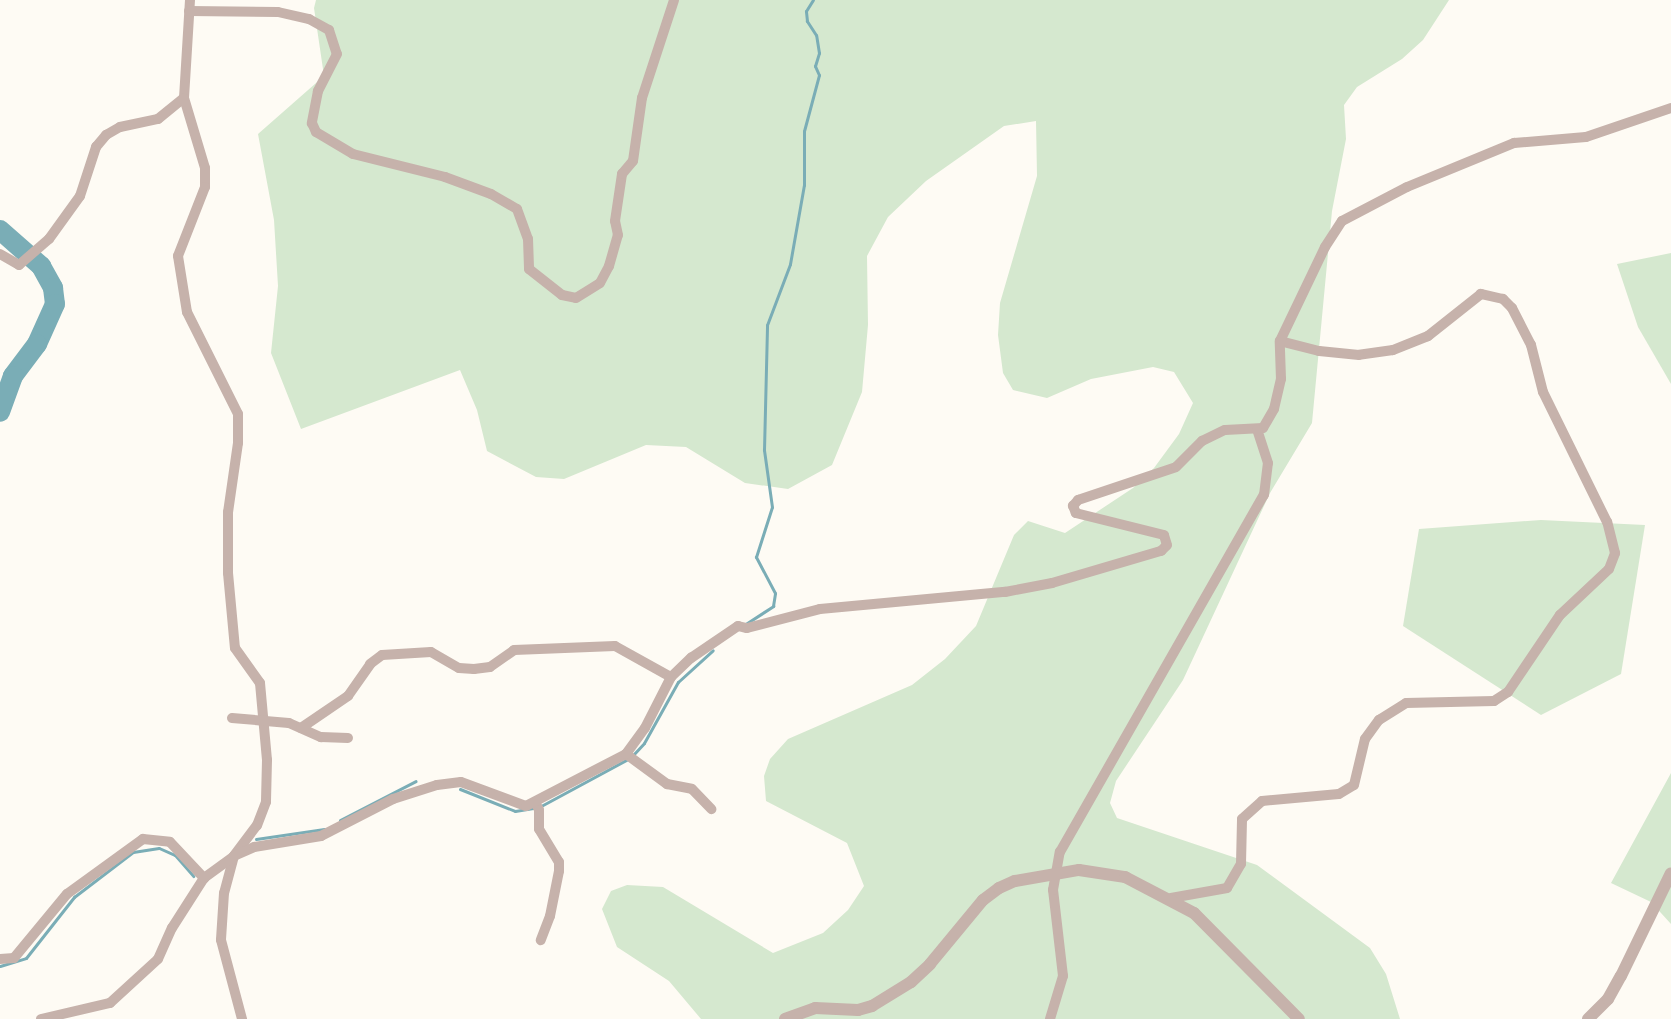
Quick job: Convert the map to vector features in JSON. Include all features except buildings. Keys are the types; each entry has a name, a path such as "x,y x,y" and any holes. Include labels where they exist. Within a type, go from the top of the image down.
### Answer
{"street":[{"path":"242,1019 221,940 224,893 234,856 257,825 266,802 267,760 260,683 236,648 228,573 228,512 238,443 238,414 187,312 178,256 205,187 205,168 184,98 189,6 278,12 309,19 329,30 337,54 318,91 312,123 316,132 353,154 445,177 491,194 517,209 528,239 529,269 562,295 576,298 600,283 609,266 618,235 615,221 622,174 633,161 642,98 674,0"},
{"path":"0,254 19,265 25,262 49,239 80,196 96,147 106,135 120,127 158,119 184,98"},
{"path":"41,1019 110,1003 158,959 172,928 204,878 234,856 254,847 321,836 393,799 437,785 461,782 517,805 537,806 629,756 671,677 691,657 743,627 820,609 1005,592 1052,583 1161,551 1167,545 1164,535 1076,513 1073,506 1078,500 1176,467 1202,441 1225,430 1257,430 1269,421 1281,379 1280,341 1325,246 1342,221 1366,206 1514,143 1586,137 1671,108"},
{"path":"1171,898 1227,888 1241,864 1242,819 1262,801 1339,794 1354,785 1365,739 1379,720 1406,703 1442,700 1494,701 1508,692 1560,615 1609,570 1615,553 1606,522 1543,392 1531,345 1512,308 1503,299 1481,294 1428,336 1393,350 1359,355 1319,351 1280,341"},
{"path":"1050,1019 1063,975 1053,890 1060,852 1264,495 1268,463 1257,430"},
{"path":"301,728 348,696 370,664 388,654 431,652 459,669 474,669 490,667 514,650 615,646 671,677"},
{"path":"232,718 301,728 321,737 348,738"},
{"path":"629,756 667,784 692,789 711,808"},
{"path":"537,806 539,829 558,862 559,871 550,916 541,940"},
{"path":"0,959 14,958 67,894 143,839 170,842 204,878"},
{"path":"785,1019 815,1008 858,1010 872,1006 918,976 999,888 1056,874 1103,871 1148,885 1171,898 1214,929 1299,1019"},
{"path":"1588,1019 1617,984 1671,873"}],"green space":[{"path":"316,0 1449,0 1423,40 1402,59 1357,87 1344,105 1346,139 1332,211 1312,423 1270,493 1183,680 1116,781 1110,803 1117,818 1257,865 1370,948 1386,974 1400,1019 701,1019 669,981 617,947 602,909 611,891 627,885 663,887 773,953 823,933 848,910 864,886 847,843 766,801 764,776 770,759 788,739 912,685 945,659 976,626 1014,535 1028,521 1065,533 1133,488 1154,468 1179,434 1193,403 1174,372 1153,367 1091,379 1047,398 1013,390 1003,373 998,335 1000,303 1037,176 1036,121 1004,126 926,181 888,217 867,256 868,325 862,392 832,465 788,489 745,483 686,447 646,445 564,479 536,477 487,451 477,410 460,370 301,429 271,353 278,286 274,220 258,134 324,76 314,8"},
{"path":"1671,253 1671,384 1638,327 1617,264"},
{"path":"1541,520 1645,525 1621,674 1541,715 1403,626 1419,529"},
{"path":"1671,773 1671,924 1651,902 1611,883"}],"waterway":[{"path":"744,625 773,606 775,593 756,557 772,507 764,450 767,325 790,264 804,185 804,131 819,75 815,66 819,53 816,35 807,21 806,11 813,0"},
{"path":"0,230 41,266 53,288 55,304 37,344 13,376 0,412"},
{"path":"633,755 644,743 678,682 713,650"},
{"path":"541,806 628,759"},
{"path":"340,820 416,781"},
{"path":"460,789 515,811 535,808"},
{"path":"256,839 324,829"},
{"path":"0,966 26,958 74,897 133,852 159,848 175,855 193,876"}]}
